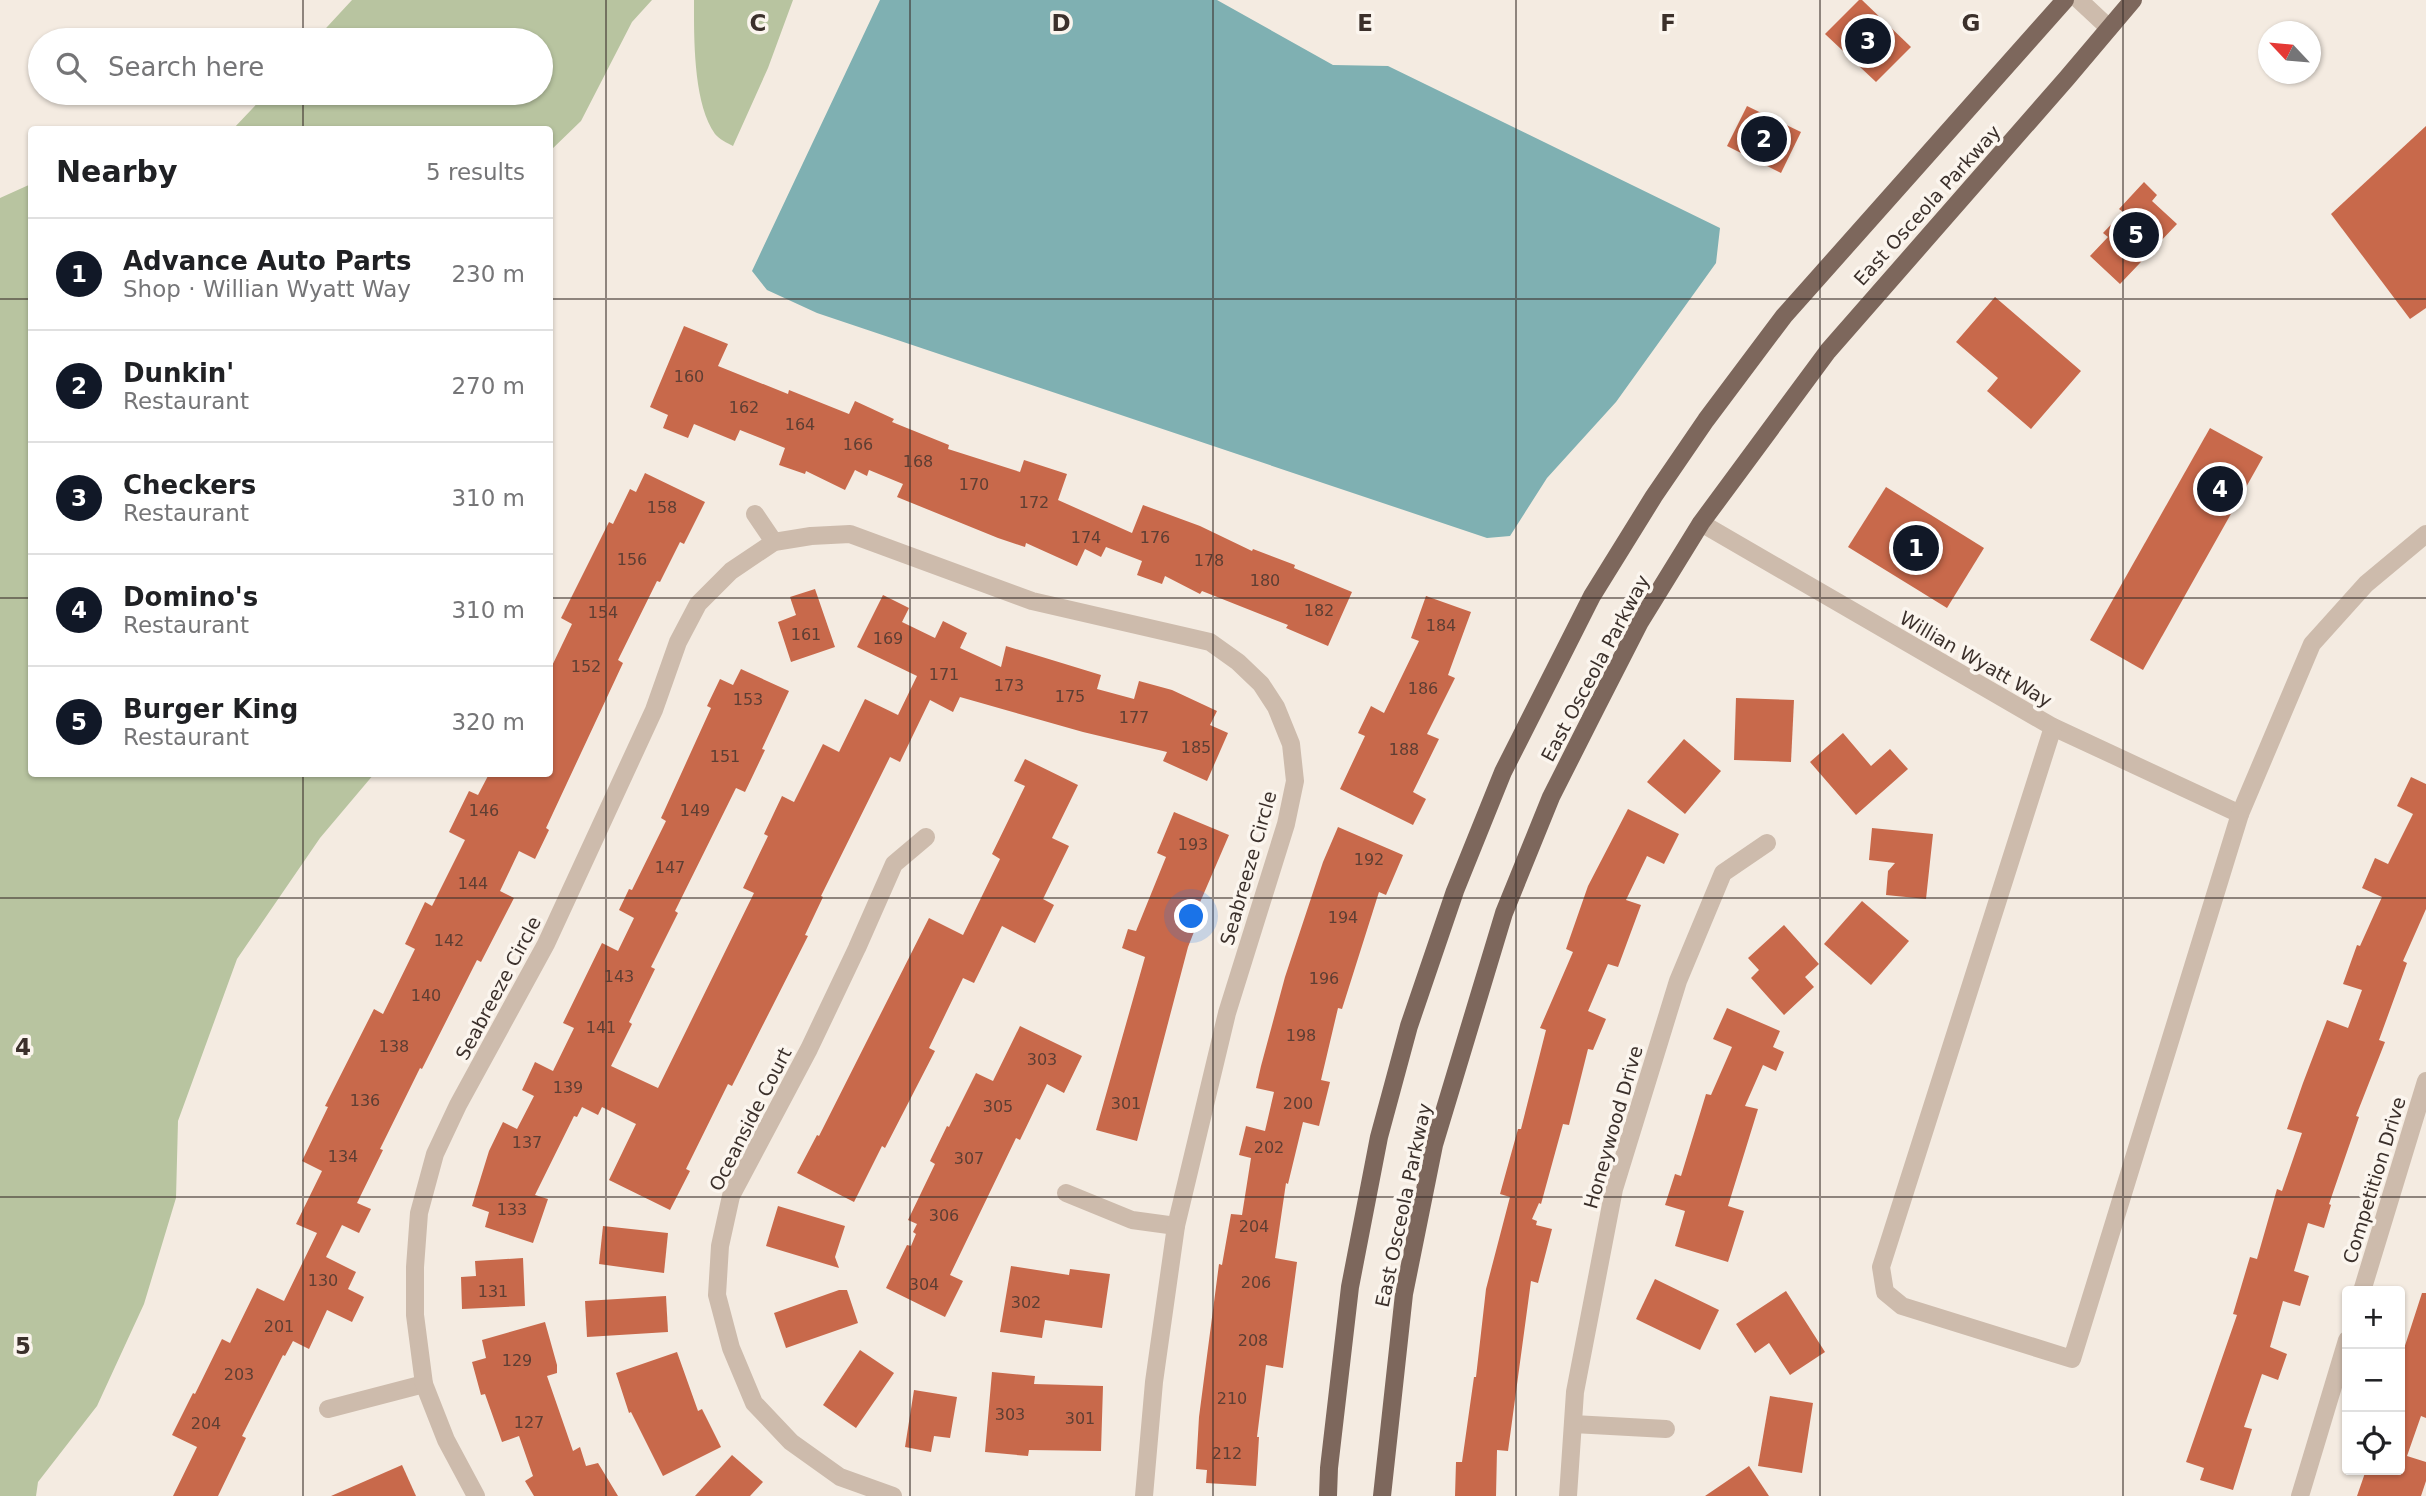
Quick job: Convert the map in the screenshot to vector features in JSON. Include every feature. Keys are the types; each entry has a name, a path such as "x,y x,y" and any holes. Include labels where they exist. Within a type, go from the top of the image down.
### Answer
{"main road":[{"name":"East Osceola Parkway","path":"1328,1496 1330,1455 1350,1287 1379,1137 1409,1026 1455,891 1503,772 1591,596 1706,420 1793,305 2065,0"},
{"name":"East Osceola Parkway","path":"1382,1496 1404,1294 1434,1145 1504,913 1551,797 1595,708 1640,622 1701,523 1750,453 1854,319 2133,0"}],"street":[{"path":"2079,0 2109,28"},
{"path":"755,514 774,542"},
{"name":"Willian Wyatt Way","path":"1701,523 2053,727 2240,814"},
{"name":"Seabreeze Circle","path":"475,1496 446,1440 424,1384 415,1315 419,1213 435,1154 458,1105 486,1059 546,944 654,710 678,642 698,604 730,571 774,542 850,534 1032,601 1210,642 1238,662 1261,684 1276,707 1292,744 1295,781 1286,824 1227,1013 1176,1226 1154,1382 1144,1496"},
{"path":"2053,727 1881,1267 1885,1292 1902,1306 2072,1359 2240,814 2312,644 2366,584 2426,534"},
{"name":"Oceanside Court","path":"893,1496 840,1477 791,1442 754,1404 731,1348 717,1295 720,1246 731,1196 809,1049 894,864 926,836"},
{"name":"Honeywood Drive","path":"1568,1496 1575,1392 1614,1189 1678,981 1723,873 1767,843"},
{"name":"Competition Drive","path":"2364,1286 2426,1082"},
{"path":"1066,1193 1132,1220 1176,1226"},
{"path":"2300,1496 2344,1349"},
{"path":"328,1409 424,1384"},
{"path":"1573,1424 1666,1429"}],"green space":[{"path":"352,0 652,0 632,22 581,121 553,148 553,126 236,126 256,105 553,105 553,28 326,28"},
{"path":"694,0 793,0 768,68 733,146 715,134 702,105 696,69"},
{"path":"28,185 28,777 371,777 320,838 237,959 178,1121 176,1198 144,1304 97,1406 38,1482 36,1496 0,1496 0,198"}],"water":[{"path":"880,0 1217,0 1333,65 1388,66 1720,228 1716,263 1616,402 1547,478 1510,536 1487,538 817,313 767,290 752,271"}],"building":[{"path":"1859,0 1911,47 1876,82 1825,34"},
{"path":"1747,106 1801,132 1781,173 1727,146"},
{"path":"2426,126 2426,308 2410,319 2331,214"},
{"path":"2144,182 2157,195 2152,201 2177,224 2120,284 2090,256 2108,237 2103,233 2123,212 2119,209"},
{"path":"1995,297 2081,371 2031,429 1987,391 1998,378 1956,342"},
{"path":"684,326 728,344 718,366 788,394 789,390 849,414 855,401 894,419 892,422 949,445 948,449 1020,472 1024,460 1067,474 1058,500 1132,533 1143,505 1200,526 1252,551 1253,549 1295,565 1294,568 1352,592 1328,646 1286,628 1288,625 1202,591 1200,594 1165,576 1162,584 1137,575 1142,561 1106,547 1101,557 1085,549 1077,566 1026,543 1025,547 998,538 897,497 903,484 869,470 867,476 855,470 845,490 806,471 805,474 779,465 785,448 740,430 735,441 694,424 688,438 663,428 668,415 650,407"},
{"path":"2210,428 2263,457 2143,670 2090,640"},
{"path":"645,473 705,502 684,544 680,542 660,582 657,581 618,660 623,663 546,828 549,830 535,859 519,851 500,891 514,898 481,962 477,960 380,1149 383,1150 357,1203 371,1209 359,1233 342,1225 326,1257 356,1272 348,1289 364,1297 352,1322 327,1310 309,1349 293,1341 285,1356 283,1355 242,1436 246,1438 218,1496 173,1496 197,1447 172,1435 222,1339 230,1343 257,1288 284,1301 317,1233 296,1224 322,1171 302,1161 328,1107 325,1106 374,1009 383,1014 415,949 405,944 425,902 432,906 465,840 449,832 469,791 478,795 487,777 553,777 553,664 572,624 561,618 609,522 613,524 630,489 636,492"},
{"path":"1886,487 1984,548 1947,608 1848,547"},
{"path":"815,589 835,647 791,662 778,622 796,615 790,597"},
{"path":"883,595 909,608 902,622 935,638 943,621 967,633 960,648 1001,667 1006,646 1101,675 1097,689 1134,699 1139,681 1172,690 1217,711 1210,725 1228,733 1207,781 1163,761 1167,752 1083,732 960,697 953,712 930,700 900,762 890,757 821,896 823,897 805,935 808,936 732,1086 728,1084 686,1169 690,1171 670,1210 609,1180 636,1124 602,1107 598,1115 582,1107 577,1117 574,1116 535,1195 548,1199 533,1243 485,1227 489,1212 472,1206 489,1151 503,1122 517,1129 534,1096 522,1090 535,1062 553,1071 574,1028 563,1023 602,943 618,951 634,918 619,910 629,889 632,890 666,821 661,818 711,708 707,706 720,679 733,685 741,669 789,691 745,792 736,788 675,911 678,913 651,967 655,969 611,1066 658,1088 754,893 743,888 768,836 764,834 782,796 794,802 823,744 839,752 865,699 898,715 917,676 857,647"},
{"path":"1426,596 1471,612 1448,675 1455,678 1427,734 1439,739 1413,792 1426,799 1413,825 1340,789 1365,736 1358,733 1371,706 1384,713 1419,641 1411,638"},
{"path":"1736,698 1794,700 1791,762 1734,760"},
{"path":"1843,733 1871,766 1890,749 1908,769 1856,815 1810,762"},
{"path":"1684,739 1721,771 1685,814 1647,782"},
{"path":"1025,759 1078,785 1052,838 1069,846 1043,899 1054,905 1035,943 1002,926 974,983 963,978 929,1048 935,1051 854,1202 797,1173 817,1135 819,1136 929,918 963,935 1000,859 992,854 1025,786 1014,781"},
{"path":"2411,777 2426,784 2426,909 2403,961 2407,963 2379,1040 2385,1042 2356,1116 2359,1117 2329,1204 2331,1205 2324,1228 2308,1223 2294,1271 2309,1276 2300,1306 2283,1301 2270,1347 2287,1354 2278,1380 2262,1374 2244,1427 2252,1429 2233,1490 2200,1480 2204,1468 2186,1462 2237,1315 2233,1314 2250,1257 2257,1259 2277,1189 2282,1191 2302,1133 2287,1129 2303,1083 2327,1020 2348,1028 2362,990 2343,984 2357,945 2360,946 2382,897 2362,888 2375,858 2388,864 2413,814 2397,806"},
{"path":"1628,809 1679,834 1664,864 1647,856 1626,900 1641,905 1618,967 1608,964 1588,1011 1606,1019 1593,1050 1588,1049 1569,1125 1563,1124 1541,1204 1539,1203 1532,1219 1537,1221 1536,1225 1552,1229 1538,1283 1531,1281 1508,1451 1497,1450 1496,1496 1455,1496 1456,1462 1462,1462 1476,1377 1486,1289 1510,1197 1500,1194 1518,1129 1521,1129 1546,1030 1540,1028 1573,952 1566,949 1588,886"},
{"path":"1174,812 1229,835 1198,907 1203,909 1188,947 1137,1141 1096,1130 1145,957 1122,948 1128,929 1136,931 1166,857 1157,853"},
{"path":"1338,827 1403,855 1386,895 1379,892 1342,1009 1338,1008 1321,1080 1330,1082 1319,1126 1303,1122 1288,1184 1286,1183 1275,1258 1297,1262 1283,1368 1266,1365 1257,1437 1256,1486 1206,1483 1207,1470 1196,1469 1199,1417 1219,1264 1222,1265 1231,1214 1242,1215 1251,1158 1239,1155 1246,1126 1265,1131 1274,1092 1256,1088 1261,1066 1285,977 1323,862"},
{"path":"1872,828 1933,834 1926,899 1886,895 1888,871 1895,863 1869,860"},
{"path":"1862,901 1909,941 1871,985 1824,944"},
{"path":"1784,925 1819,964 1805,977 1814,987 1784,1015 1751,978 1759,970 1748,958"},
{"path":"1727,1008 1780,1031 1773,1047 1784,1052 1776,1071 1763,1065 1745,1106 1758,1109 1728,1206 1744,1211 1728,1262 1675,1246 1685,1211 1665,1205 1675,1174 1681,1176 1706,1094 1711,1095 1732,1047 1713,1039"},
{"path":"1020,1026 1082,1056 1064,1093 1047,1084 1020,1140 1016,1138 950,1275 963,1281 945,1317 886,1288 907,1245 911,1246 916,1234 913,1232 917,1224 908,1220 935,1164 930,1161 947,1126 949,1127 976,1073 993,1081"},
{"path":"778,1206 845,1226 835,1257 839,1268 766,1246"},
{"path":"603,1226 668,1233 664,1273 599,1264"},
{"path":"523,1258 525,1306 462,1309 461,1277 476,1276 475,1261"},
{"path":"1011,1266 1069,1275 1070,1269 1110,1274 1102,1328 1045,1320 1042,1338 1000,1332"},
{"path":"1655,1279 1719,1310 1700,1350 1636,1319"},
{"path":"839,1290 847,1290 858,1323 786,1348 774,1313"},
{"path":"1786,1291 1825,1352 1790,1375 1769,1343 1755,1353 1736,1324"},
{"path":"2422,1293 2426,1293 2426,1418 2421,1416 2407,1456 2426,1462 2426,1481 2421,1496 2357,1496 2364,1475 2405,1475 2405,1346"},
{"path":"666,1296 668,1332 587,1337 585,1301"},
{"path":"545,1322 557,1365 557,1373 547,1376 573,1451 580,1447 586,1466 598,1463 618,1496 534,1496 525,1481 533,1476 519,1436 502,1442 485,1394 481,1395 472,1362 486,1358 482,1340"},
{"path":"860,1350 894,1373 856,1428 823,1405"},
{"path":"677,1352 698,1411 702,1409 721,1447 663,1476 631,1412 629,1413 616,1373"},
{"path":"992,1372 1035,1376 1034,1384 1103,1386 1101,1451 1029,1450 1028,1456 985,1452"},
{"path":"914,1390 957,1397 950,1438 934,1436 931,1452 905,1447"},
{"path":"1770,1396 1813,1403 1802,1473 1758,1466"},
{"path":"732,1455 763,1482 750,1496 695,1496"},
{"path":"402,1465 416,1496 331,1496"},
{"path":"1749,1466 1769,1496 1705,1496"}],"place":[{"name":"Checkers","path":"1868,41"},
{"name":"Dunkin'","path":"1764,139"},
{"name":"Burger King","path":"2136,235"},
{"name":"Domino's","path":"2220,489"},
{"name":"Advance Auto Parts","path":"1916,548"}]}
